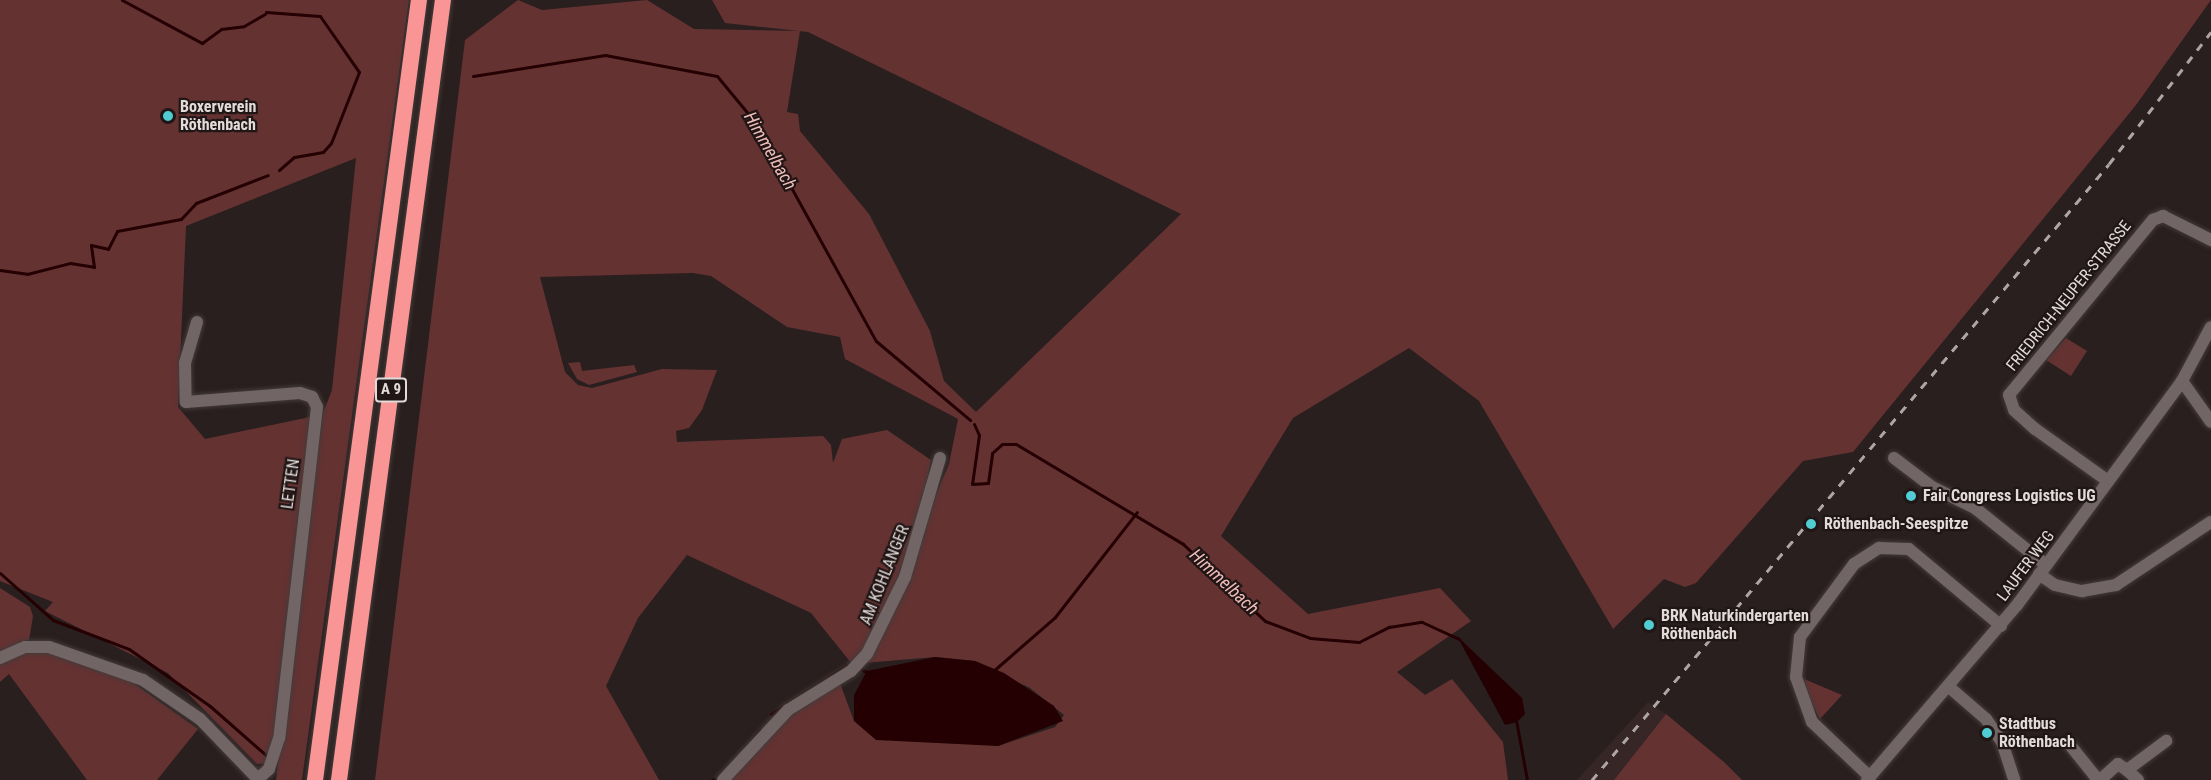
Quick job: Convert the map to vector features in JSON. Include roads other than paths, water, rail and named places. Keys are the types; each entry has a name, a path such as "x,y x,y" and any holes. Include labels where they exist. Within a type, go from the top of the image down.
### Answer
{"highway":[{"name":"A 9","path":"315,780 419,0"},
{"name":"A 9","path":"339,780 443,0"}],"street":[{"name":"FRIEDRICH-NEUPER-STRASSE","path":"2108,481 2035,429 2014,410 2009,395 2153,220 2163,216 2211,240"},
{"name":"LETTEN","path":"0,658 25,647 49,647 143,680 200,719 259,780 269,768 279,738 317,407 312,397 300,393 186,402 185,363 197,322"},
{"name":"LAUFER WEG","path":"1869,778 2001,626 2182,381 2211,327"},
{"path":"2182,381 2211,422"},
{"path":"1894,458 1932,487 1975,508 2042,569 2082,591 2116,585 2211,522"},
{"name":"AM KOHLANGER","path":"723,780 788,710 851,671 867,654 905,576 940,459"},
{"path":"1869,778 1812,722 1796,677 1800,637 1854,564 1880,548 1909,549 2001,626"},
{"path":"1949,687 1997,734 2014,780"},
{"path":"2127,770 2166,741"},
{"path":"2070,745 2099,780 2118,764 2138,780"}],"waterway":[{"name":"Himmelbach","path":"122,0 202,43 221,29 244,26 265,14"},
{"name":"Himmelbach","path":"266,12 320,16 359,72 331,143 323,152 294,157 279,170"},
{"name":"Himmelbach","path":"473,76 605,55 717,76 755,122 876,341 970,420"},
{"name":"Himmelbach","path":"0,270 27,274 70,263 94,267 91,245 108,249 117,231 181,219 196,203 268,175"},
{"name":"Himmelbach","path":"974,424 979,435 972,484 988,483 992,453 1002,444 1016,444 1183,544 1265,621 1310,638 1359,642 1389,627 1422,622 1459,639"},
{"path":"992,672 1055,617 1137,512"},
{"path":"0,573 53,620 129,649 210,706 267,756"},
{"path":"771,714 847,665"},
{"path":"862,670 870,673"},
{"name":"Himmelbach","path":"1516,720 1527,780"},
{"path":"751,742 760,730"}],"railway":[{"path":"1592,780 2109,164 2211,32"}],"place":[{"name":"Boxerverein Röthenbach","path":"168,116"},
{"name":"Fair Congress Logistics UG","path":"1911,496"},
{"name":"Röthenbach-Seespitze","path":"1811,524"},
{"name":"BRK Naturkindergarten Röthenbach","path":"1649,625"},
{"name":"Stadtbus Röthenbach","path":"1987,733"}]}
